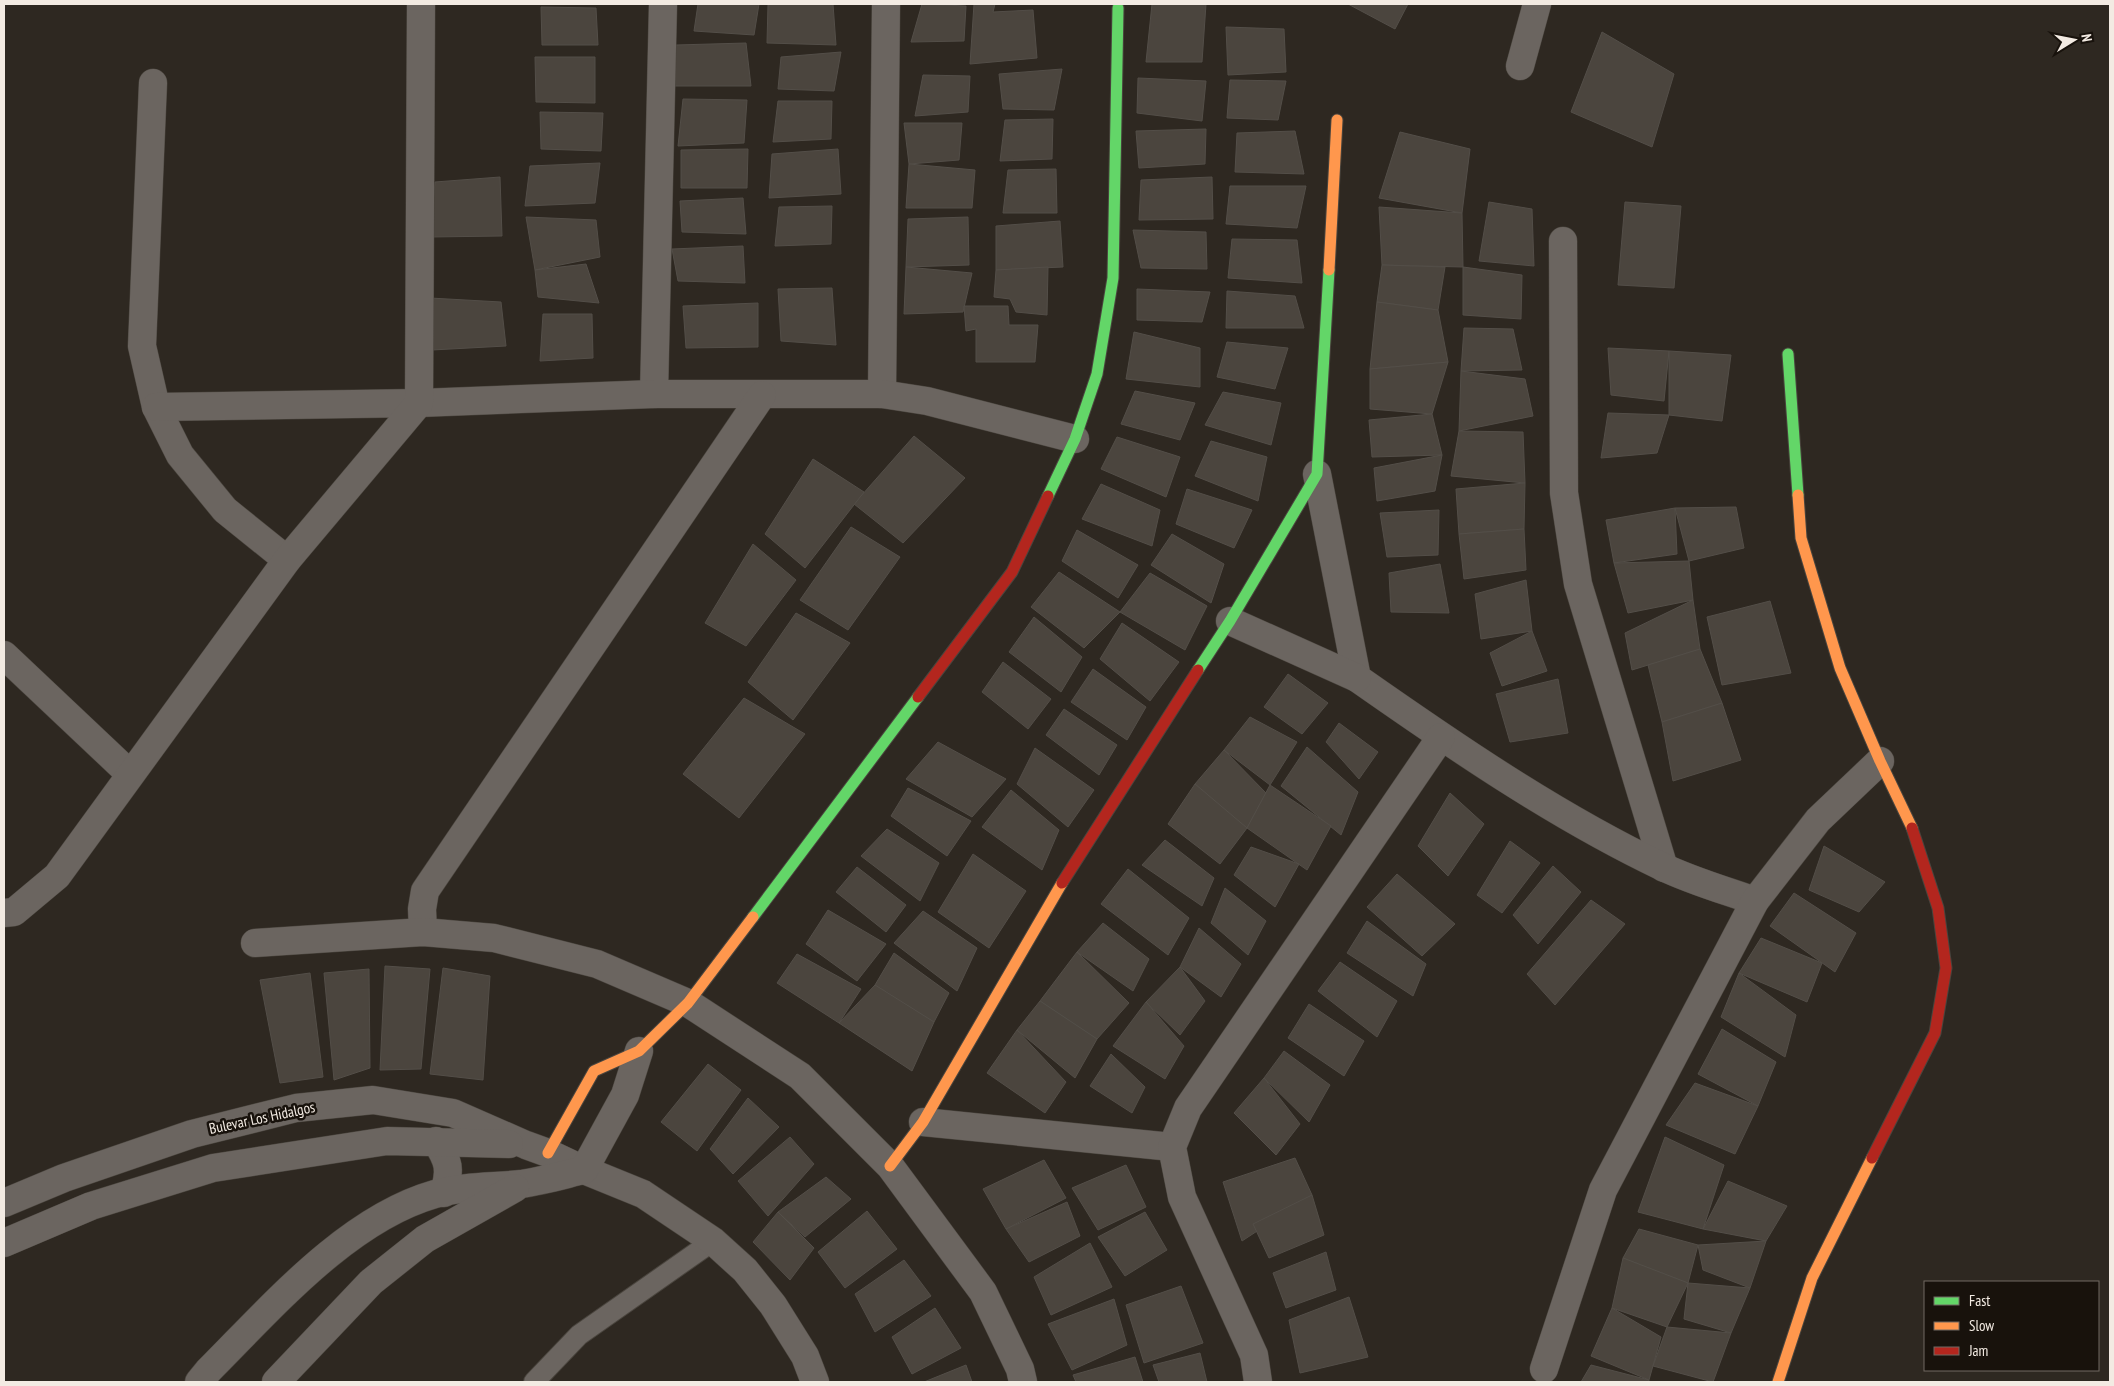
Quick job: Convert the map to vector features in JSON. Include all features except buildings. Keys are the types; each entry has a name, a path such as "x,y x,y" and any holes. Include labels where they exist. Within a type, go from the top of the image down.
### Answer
{"street":[{"path":"4,913 14,912 57,876 287,560 419,403 421,4"},
{"path":"654,394 663,4"},
{"path":"882,394 886,4"},
{"path":"1520,66 1537,4"},
{"path":"537,1149 594,1071 639,1051 688,1003 1012,572 1075,439 1097,374 1113,278 1118,8"},
{"path":"153,83 142,346 156,407 180,455 225,510 287,560"},
{"path":"1337,120 1317,474 1357,678"},
{"path":"1562,241 1564,493 1578,584 1664,868"},
{"path":"1778,1382 1812,1278 1935,1033 1946,968 1938,908 1911,824 1880,761 1840,668 1801,538 1788,354"},
{"path":"156,407 419,403 654,394 882,394 927,402 1075,439"},
{"path":"423,932 422,909 426,891 762,395"},
{"path":"890,1166 923,1122 1064,880 1230,621 1317,474"},
{"path":"1230,621 1357,678 1441,737 1593,831 1664,868 1755,901"},
{"path":"4,655 130,774"},
{"path":"1258,1382 1254,1355 1182,1196 1172,1147 1188,1108 1441,737"},
{"path":"1544,1369 1603,1190 1755,901 1818,820 1880,761"},
{"path":"255,943 423,932 494,938 597,964 688,1003 800,1076 890,1166 983,1292 1020,1369 1023,1382"},
{"path":"199,1382 290,1289 358,1230 402,1206 444,1193 464,1188 523,1184 584,1170 625,1095 639,1051"},
{"name":"Bulevar Los Hidalgos","path":"4,1203 64,1178 192,1134 296,1108 372,1100 453,1113 643,1194 713,1241 745,1270 773,1305 805,1356 814,1382"},
{"path":"923,1122 1172,1147"},
{"name":"Bulevar Los Hidalgos","path":"4,1243 91,1206 213,1168 387,1141 436,1141 537,1149"},
{"path":"436,1141 444,1154 449,1171 444,1193"},
{"path":"276,1382 371,1282 425,1239 523,1184"}],"lane":[{"path":"534,1382 579,1335 713,1241"}],"traffic: fast":[{"path":"1048,496 1075,439 1097,374 1113,278 1118,8"},
{"path":"1198,670 1230,621 1317,474 1329,270"},
{"path":"1788,354 1798,495"},
{"path":"753,917 918,697"}],"traffic: slow":[{"path":"1329,270 1337,120"},
{"path":"1798,495 1801,538 1840,668 1880,761 1912,828"},
{"path":"890,1166 923,1122 1062,883"},
{"path":"548,1153 594,1071 639,1051 688,1003 753,917"},
{"path":"1778,1382 1812,1278 1872,1158"}],"traffic: jam":[{"path":"918,697 1012,572 1048,496"},
{"path":"1062,883 1198,670"},
{"path":"1872,1158 1935,1033 1946,968 1938,908 1912,828"}]}
